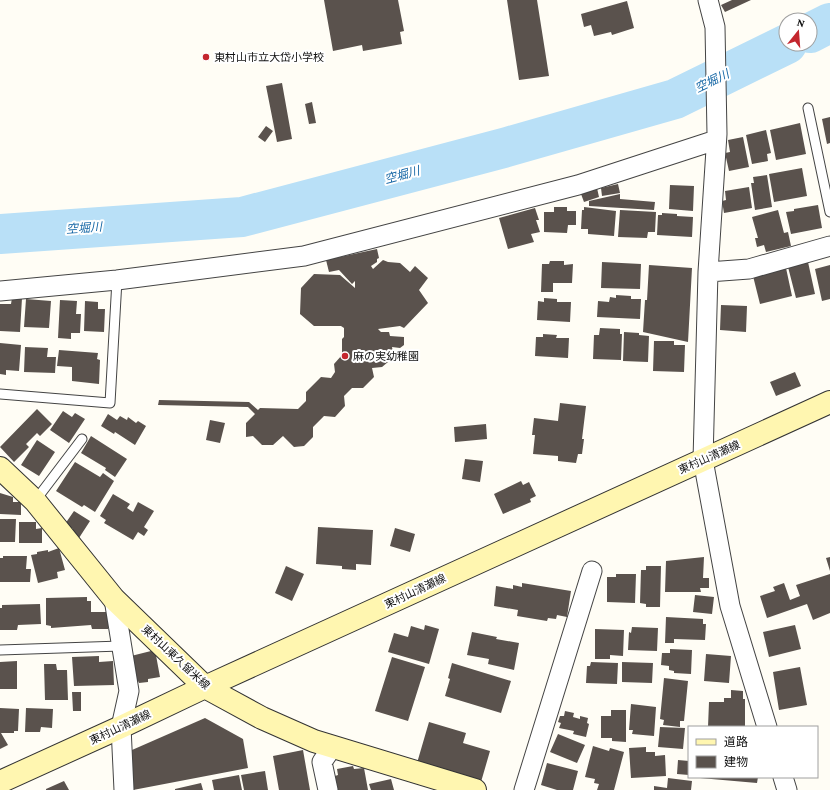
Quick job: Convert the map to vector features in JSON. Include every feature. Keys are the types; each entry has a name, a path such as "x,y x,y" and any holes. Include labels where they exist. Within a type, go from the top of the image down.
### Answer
{"main road":[{"name":"東村山清瀬線","path":"0,782 830,402"},
{"name":"東村山東久留米線","path":"0,468 35,501 114,599 205,687 262,718 314,741 471,789"}],"street":[{"path":"708,0 714,23 717,137 708,272 703,460 730,606 767,726"},
{"path":"0,291 117,280 304,256 578,185 717,137"},
{"path":"708,272 749,269 830,246"},
{"path":"524,790 592,571"},
{"path":"114,599 129,691 121,727 124,790"},
{"path":"328,790 322,762 333,746"},
{"path":"783,778 787,790"}],"lane":[{"path":"808,108 830,212"},
{"path":"0,394 110,403 117,280"},
{"path":"35,501 82,439"},
{"path":"0,650 121,646"}],"building":[{"path":"324,0 398,0 404,31 400,32 402,44 363,51 362,45 333,51"},
{"path":"507,0 537,0 549,76 519,80"},
{"path":"732,0 751,0 725,12 721,5"},
{"path":"627,1 634,28 612,35 611,32 594,36 591,25 584,27 581,14"},
{"path":"282,83 292,139 277,142 266,86"},
{"path":"312,102 316,123 309,124 305,104"},
{"path":"830,117 830,143 827,144 822,119"},
{"path":"800,123 806,154 776,160 770,130"},
{"path":"266,126 273,131 265,142 258,137"},
{"path":"766,130 771,153 767,154 768,161 752,164 746,135"},
{"path":"743,137 749,167 729,171 725,153 730,152 728,140"},
{"path":"802,168 807,196 774,202 769,174"},
{"path":"767,175 772,207 755,210 751,183 754,183 753,177"},
{"path":"618,184 620,193 602,196 601,188"},
{"path":"670,185 694,186 693,211 669,209"},
{"path":"749,187 752,208 724,213 722,201 726,200 725,191"},
{"path":"597,188 599,197 584,202 581,194"},
{"path":"620,194 620,199 655,202 654,210 589,206 589,201"},
{"path":"818,205 822,228 791,234 786,212 794,211 794,209"},
{"path":"554,207 567,207 567,211 576,211 576,225 568,225 567,233 544,232 544,212 554,212"},
{"path":"584,207 616,211 614,236 588,234 588,229 581,229 582,210 584,210"},
{"path":"535,208 539,220 536,220 540,232 531,234 534,242 508,249 499,218"},
{"path":"620,210 656,212 655,232 648,232 647,238 618,237"},
{"path":"778,210 784,233 788,232 791,246 766,252 764,245 757,247 755,238 758,238 752,217"},
{"path":"662,213 693,217 692,237 657,235 658,215 662,215"},
{"path":"377,249 379,258 377,259 377,262 371,266 373,269 383,260 400,263 410,272 415,266 428,278 419,290 428,303 404,328 400,326 378,329 381,332 389,332 390,336 404,337 404,345 400,348 392,347 394,357 382,367 372,368 374,377 363,388 352,388 344,396 345,406 335,417 324,416 313,427 313,437 304,446 294,447 283,436 273,445 262,445 253,436 246,437 246,423 255,414 248,407 158,405 159,400 249,402 258,410 260,408 298,409 306,401 306,392 321,377 331,378 335,372 334,364 342,355 342,339 344,337 344,328 341,326 314,326 300,314 301,288 314,274 340,275 355,288 355,281 352,284 339,270 329,272 326,260"},
{"path":"550,261 564,261 564,265 573,264 572,283 553,283 553,292 541,292 542,264 549,264"},
{"path":"602,262 641,264 640,289 601,288"},
{"path":"808,262 815,294 796,298 788,267"},
{"path":"649,265 692,268 688,342 643,332"},
{"path":"830,265 830,299 822,301 815,269"},
{"path":"786,268 792,296 760,304 753,276"},
{"path":"616,295 631,296 631,299 641,299 640,319 597,317 598,301 609,302 610,297 616,298"},
{"path":"12,298 22,298 20,332 0,331 0,304 11,304"},
{"path":"544,298 557,299 557,302 571,302 570,322 537,320 538,301 544,302"},
{"path":"26,299 51,301 49,328 24,327"},
{"path":"60,300 77,301 76,314 81,314 80,333 71,333 71,339 58,338"},
{"path":"85,301 98,302 98,309 105,309 104,332 84,331"},
{"path":"721,305 747,306 746,332 720,330"},
{"path":"600,328 620,329 620,334 622,334 621,360 593,359 594,335 599,335"},
{"path":"624,332 639,333 639,335 649,336 648,362 623,361"},
{"path":"543,334 557,335 556,338 569,338 568,358 535,356 536,337 543,337"},
{"path":"654,341 674,341 674,345 685,345 684,372 653,371"},
{"path":"0,343 21,345 19,371 6,370 6,375 0,374"},
{"path":"25,347 48,348 47,357 56,357 55,373 24,372"},
{"path":"59,350 98,353 97,359 100,360 99,384 72,381 72,367 57,366"},
{"path":"795,372 801,386 776,396 770,382"},
{"path":"560,403 586,406 582,439 584,439 582,454 578,454 576,463 558,461 558,456 533,454 535,435 532,435 534,418 558,421"},
{"path":"37,409 52,424 40,436 37,433 26,444 29,447 14,462 0,447"},
{"path":"63,411 72,417 75,413 85,419 69,443 50,430"},
{"path":"108,414 117,420 120,416 127,420 128,417 136,423 138,421 146,426 135,445 115,432 114,434 101,426"},
{"path":"210,420 225,423 220,443 206,440"},
{"path":"486,424 487,439 455,442 454,427"},
{"path":"91,436 127,459 115,477 105,470 106,468 81,453"},
{"path":"37,440 55,452 39,476 21,465"},
{"path":"465,459 483,461 480,482 462,479"},
{"path":"75,462 100,477 103,473 114,481 95,512 84,505 82,507 56,491"},
{"path":"521,481 523,485 529,482 536,496 530,499 531,502 503,514 494,494"},
{"path":"0,493 13,497 13,502 21,502 21,515 0,514"},
{"path":"113,494 130,504 127,508 133,512 138,502 154,511 144,527 148,530 144,536 138,532 133,540 104,523 106,520 100,516"},
{"path":"74,511 90,521 79,538 71,532 73,529 65,524"},
{"path":"0,519 16,519 15,542 0,542"},
{"path":"19,522 36,522 36,529 42,528 42,543 19,543"},
{"path":"318,527 373,530 371,565 356,564 356,570 342,569 342,566 316,564"},
{"path":"395,528 415,534 410,552 390,546"},
{"path":"59,548 65,570 57,572 58,578 38,583 31,555 37,554 37,552 48,550 48,552"},
{"path":"3,556 27,556 26,569 31,569 30,582 0,582 0,558 3,558"},
{"path":"704,557 703,578 709,578 709,588 700,588 701,592 665,592 666,561"},
{"path":"830,557 830,571 826,558"},
{"path":"286,566 304,574 292,601 275,593"},
{"path":"646,566 661,566 660,607 646,607 646,604 640,603 641,570 646,570"},
{"path":"616,574 636,574 635,603 607,602 607,577 616,577"},
{"path":"830,574 830,613 813,620 807,604 767,618 760,596 775,591 773,587 784,583 790,600 800,596 796,585"},
{"path":"522,583 571,591 567,617 557,615 556,619 548,618 547,621 517,616 518,610 494,606 496,586 513,589 513,585 522,587"},
{"path":"695,595 714,597 712,614 693,612"},
{"path":"87,597 87,601 91,601 91,612 108,612 108,629 92,629 91,625 51,628 51,626 46,625 46,598"},
{"path":"40,604 41,624 18,625 17,630 0,630 0,608 2,608 2,605"},
{"path":"666,617 703,619 703,624 706,624 705,640 674,639 674,643 665,643"},
{"path":"425,625 439,629 429,664 388,652 394,633 408,637 411,626 424,630"},
{"path":"795,625 801,649 769,657 763,632"},
{"path":"632,627 658,628 657,651 628,650 629,632 631,633"},
{"path":"595,629 624,630 623,656 610,655 610,659 595,659"},
{"path":"472,632 497,637 496,639 519,643 514,670 488,664 489,659 467,655"},
{"path":"670,649 692,650 691,674 674,673 674,671 669,670 669,666 661,665 662,653 670,653"},
{"path":"155,650 160,677 148,679 148,682 139,683 136,681 131,656"},
{"path":"706,654 731,656 729,683 704,681"},
{"path":"99,656 99,662 113,661 114,685 74,686 72,657"},
{"path":"392,657 425,667 408,721 375,711"},
{"path":"17,661 17,689 0,689 0,662"},
{"path":"591,662 618,663 617,684 586,683 587,666 590,666"},
{"path":"622,662 653,663 652,683 622,682"},
{"path":"452,663 511,681 501,713 445,696 450,679 448,678"},
{"path":"44,664 56,664 57,670 67,670 68,700 45,700"},
{"path":"800,667 807,705 779,710 773,672"},
{"path":"664,678 688,681 684,721 680,721 680,727 663,725 664,720 660,719"},
{"path":"731,690 743,691 743,699 745,699 745,726 708,726 709,702 724,702 724,698 731,698"},
{"path":"72,692 81,692 81,711 73,711"},
{"path":"631,704 656,707 654,736 632,734 633,730 629,730"},
{"path":"0,708 19,709 18,731 14,731 14,733 1,733 8,745 0,749"},
{"path":"26,708 53,709 52,728 41,727 40,732 25,732"},
{"path":"611,710 626,710 626,742 612,741 612,738 601,738 601,716 611,716"},
{"path":"565,711 574,713 573,717 580,719 580,716 588,718 587,723 589,724 586,737 573,734 574,731 559,728 561,723 558,722 560,716 564,716"},
{"path":"205,718 243,739 248,768 133,790 132,750"},
{"path":"429,722 466,733 463,743 490,751 481,782 417,763"},
{"path":"660,727 685,728 683,749 658,747"},
{"path":"558,734 585,745 577,763 550,752"},
{"path":"593,746 609,751 610,748 624,752 614,790 597,790 599,784 594,783 595,779 585,777"},
{"path":"646,747 646,752 655,752 655,756 665,755 666,776 631,778 629,748"},
{"path":"303,750 310,790 279,790 273,756"},
{"path":"678,760 688,761 688,775 677,774"},
{"path":"547,763 578,771 573,790 557,790 541,785"},
{"path":"353,766 354,769 364,768 368,790 338,790 335,776 338,775 337,769"},
{"path":"265,771 268,790 244,790 241,775"},
{"path":"239,775 242,790 214,790 212,780"},
{"path":"668,778 692,781 691,790 654,790 654,786 667,788"},
{"path":"700,778 758,778 757,783"},
{"path":"391,779 394,790 371,790 369,784"},
{"path":"64,781 69,790 46,790 46,789"},
{"path":"201,783 203,790 175,790 175,789"}],"waterway":[{"name":"空堀川","path":"818,29 830,23"},
{"name":"空堀川","path":"0,234 242,217 507,147 675,99 778,48"}],"place":[{"name":"東村山市立大岱小学校","path":"206,57"},
{"name":"麻の実幼稚園","path":"345,356"}]}
